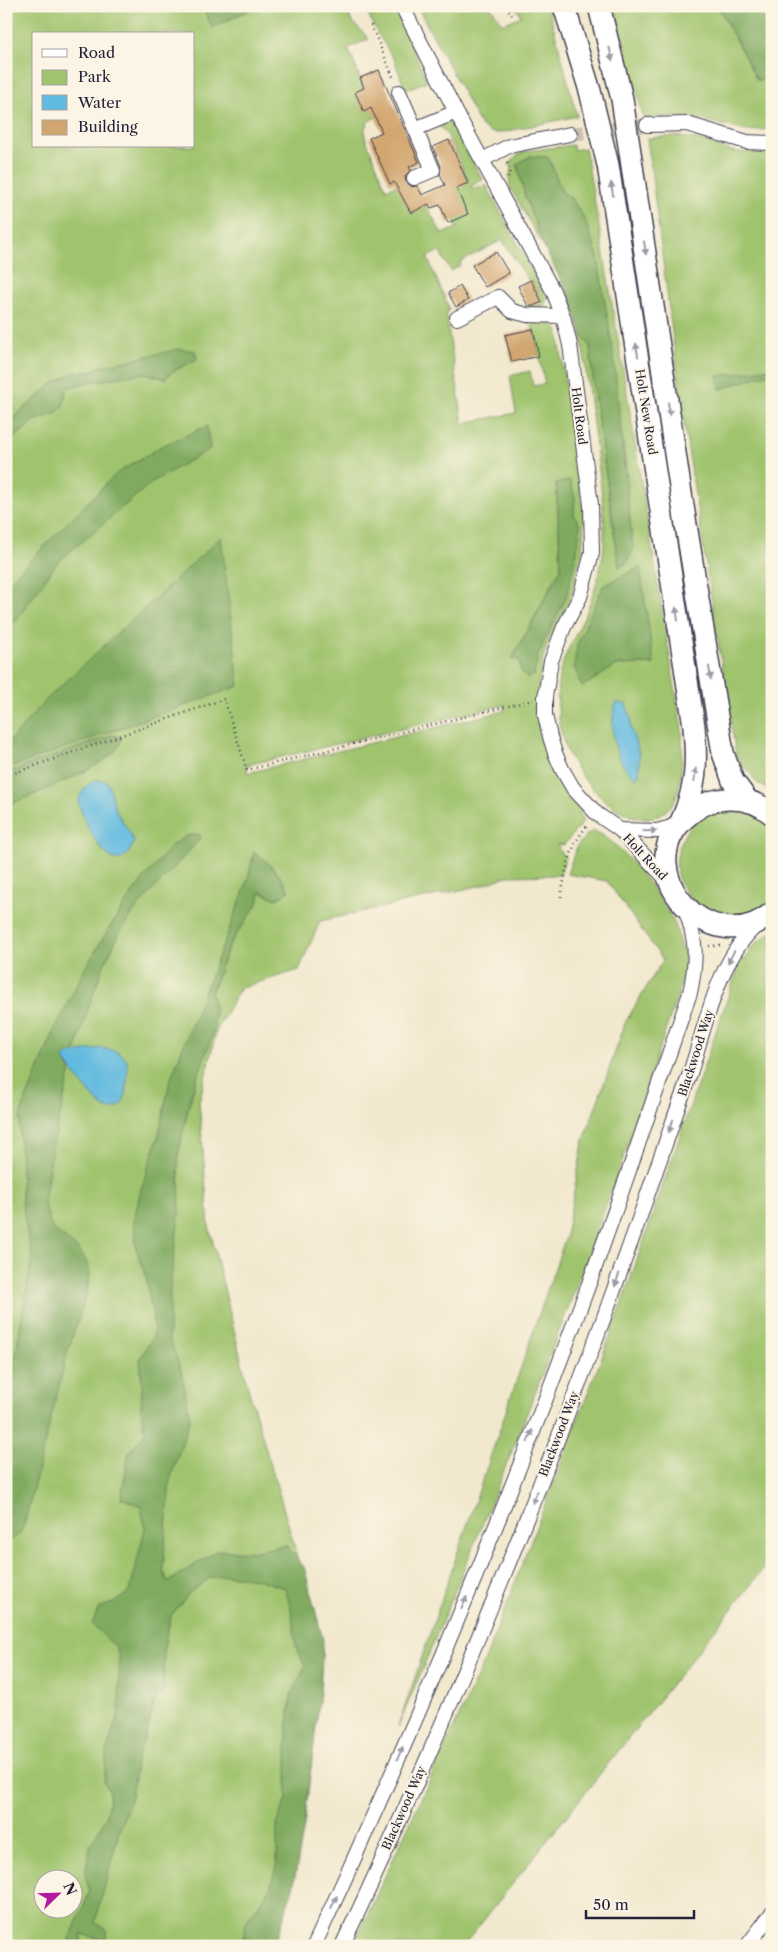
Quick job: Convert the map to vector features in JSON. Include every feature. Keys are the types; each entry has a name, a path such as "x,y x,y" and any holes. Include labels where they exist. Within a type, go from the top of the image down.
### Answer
{"highway":[{"name":"Holt New Road","path":"564,6 590,91 608,164 694,726 697,760 693,792 668,847 667,861 670,883"},
{"name":"Holt New Road","path":"599,6 622,99 628,134 682,500 723,754 733,780 764,808"},
{"path":"680,823 695,809 712,801 730,798 764,808"},
{"path":"670,883 676,896 685,908 701,920 717,926 734,928 746,926 768,916"}],"street":[{"name":"Holt Road","path":"402,6 456,112 553,291 563,316 570,345 591,505 592,553 580,597 564,628 551,661 545,697 545,716 550,737 562,769 573,788 597,814 620,830 670,883"},
{"path":"400,92 433,170 414,178"},
{"path":"415,129 456,112"},
{"path":"647,125 687,124 747,142 772,143"},
{"path":"482,160 509,146 570,134"},
{"path":"457,318 498,297 512,311 526,315 563,316"},
{"name":"Holt Road","path":"620,830 657,831 680,823"},
{"name":"Blackwood Way","path":"314,1946 421,1704 494,1532 587,1289 690,993 695,970 696,947 685,908"},
{"name":"Blackwood Way","path":"342,1946 440,1728 543,1476 607,1308 689,1075 719,983 734,951 747,934 768,916"},
{"path":"747,1946 772,1913"}],"path":[{"path":"506,6 512,15"},
{"path":"371,25 400,92"},
{"path":"6,776 224,700 247,770 545,697"},
{"path":"561,897 568,857 579,836 597,814"},
{"path":"696,947 722,945 734,951"}],"green space":[{"path":"6,6 203,6 212,28 257,6 361,6 348,12 351,20 369,39 348,48 376,117 367,122 365,137 386,189 397,185 411,213 426,205 442,234 457,228 454,220 453,189 468,182 452,143 438,125 450,121 483,180 471,186 473,190 486,185 547,298 544,306 537,310 529,308 542,302 532,280 529,281 502,240 460,262 461,265 451,271 439,251 427,257 449,308 446,315 463,423 516,413 510,376 530,371 533,386 545,384 532,325 534,324 531,319 548,321 558,332 584,520 582,552 572,595 551,636 543,657 537,698 540,735 554,773 582,813 580,815 582,823 564,845 557,844 562,855 566,856 560,875 507,876 483,885 320,921 299,970 240,988 217,1029 199,1102 209,1226 248,1388 293,1541 320,1643 282,1884 252,1946 6,1946","holes":["575,498 567,595 538,655 534,675 522,672 519,659 512,659 561,568 558,513","504,705 504,711 247,773 247,765","257,872 277,899 259,892 258,903 229,945 211,993 213,1034 201,1064 182,1130 178,1157 179,1186 136,1236 175,1073"]},
{"path":"203,6 257,6 212,28"},
{"path":"364,6 394,6 427,81 405,90 395,61 378,34"},
{"path":"417,6 490,6 503,24 521,16 515,6 548,6 577,116 499,133 490,132 480,124"},
{"path":"614,6 718,6 757,80 772,79 772,129 747,131 700,119 679,117 644,119"},
{"path":"718,6 772,6 772,79 757,80"},
{"path":"675,136 699,140 735,152 772,153 772,368 718,377 720,389 772,372 772,792 756,782 747,768 741,768 736,755 684,424 647,138"},
{"path":"573,145 574,150 585,148 682,730 682,759 678,791 670,807 655,817 639,818 623,812 607,802 592,788 570,757 560,727 559,676 564,659 592,596 600,570 604,544 601,482 581,333 590,346 594,392 619,567 628,488 623,442 572,199 562,192 549,159 525,197 546,251 510,187 509,176 513,167 509,165 517,155 526,151","holes":["639,567 653,664 617,665"]},
{"path":"530,156 547,157 549,159 562,192 572,199 585,220 597,253 613,351 633,550 626,564 619,567 594,392 590,346 581,333 571,300 546,251 525,197 517,164"},
{"path":"179,349 195,351 197,359 172,372 165,379 145,373 67,388 63,406 55,414 34,421 6,445 6,424 51,385 74,372 88,372 103,366"},
{"path":"772,368 772,372 720,389 718,376"},
{"path":"207,426 210,449 152,482 57,563 6,634 6,585 117,473 160,447"},
{"path":"570,480 575,498 574,515 580,525 577,552 567,595 538,655 534,675 527,678 521,672 519,659 512,660 561,568 556,484"},
{"path":"221,537 239,686 6,769 6,745 46,700"},
{"path":"640,567 654,664 617,665 582,687 574,667 577,645 603,586"},
{"path":"113,735 121,738 118,748 97,765 6,806 6,773"},
{"path":"736,808 754,813 772,828 772,898 765,905 749,914 730,918 720,917 702,910 684,889 678,877 677,857 681,841 695,822 717,810"},
{"path":"594,831 604,836 628,858 663,903 671,917 676,927 681,949 685,949 685,965 680,988 626,1150 566,1313 484,1521 398,1727 566,1236 583,1143 626,1021 663,960 607,881 567,874 577,846 587,834"},
{"path":"199,834 201,836 198,841 143,900 125,925 106,960 75,1053 69,1054 67,1066 71,1070 52,1149 44,1203 51,1227 80,1251 86,1261 90,1274 85,1300 68,1350 24,1525 18,1536 6,1540 6,1412 32,1257 22,1204 20,1119 24,1104 56,1027 85,968 108,930 136,888 172,845 186,836"},
{"path":"254,852 274,869 289,891 277,899 260,892 258,903 229,945 211,993 215,1012 213,1034 191,1094 178,1157 180,1207 170,1288 169,1337 182,1373 190,1419 170,1480 163,1570 168,1582 218,1550 252,1552 286,1545 304,1567 323,1640 320,1693 304,1826 293,1888 277,1938 269,1946 242,1946 246,1922 270,1889 277,1862 277,1822 287,1798 287,1731 291,1695 305,1667 296,1646 292,1613 285,1588 256,1579 226,1575 210,1578 190,1592 171,1616 164,1646 164,1690 154,1703 148,1729 137,1758 131,1797 120,1828 95,1923 108,1931 105,1940 81,1934 81,1946 71,1946 70,1938 78,1920 82,1920 82,1910 90,1891 85,1875 90,1846 106,1817 110,1792 104,1782 107,1748 119,1713 119,1656 115,1647 92,1624 99,1608 115,1602 130,1591 145,1528 141,1506 121,1498 129,1452 145,1433 141,1411 140,1359 154,1334 146,1277 136,1248 134,1221 141,1189 158,1138 170,1080 248,879"},
{"path":"772,931 772,1558 463,1946 353,1946 485,1660 617,1318 741,959 745,960 753,946"}],"water":[{"path":"616,703 626,704 631,719 631,729 639,753 639,775 636,778 623,765 616,749 613,734 613,718"},
{"path":"96,780 106,781 115,808 134,841 127,855 118,859 110,856 101,848 86,823 78,801 87,786"},
{"path":"101,1048 115,1051 124,1056 127,1065 126,1089 122,1104 111,1109 107,1109 90,1094 64,1058 69,1054"}],"building":[{"path":"379,70 419,162 409,167 411,170 405,176 406,182 412,187 417,186 422,195 445,185 440,174 441,166 433,147 449,140 468,183 456,188 468,214 448,223 440,205 431,208 429,204 411,213 394,182 390,184 369,138 382,132 371,108 364,112 355,92 364,88 360,78"},
{"path":"496,252 509,273 485,287 472,265"},
{"path":"531,280 542,302 528,306 518,286"},
{"path":"460,286 468,300 456,307 448,293"},
{"path":"533,329 539,356 512,362 505,335"}],"tunnel":[{"path":"570,134 647,125"}]}
